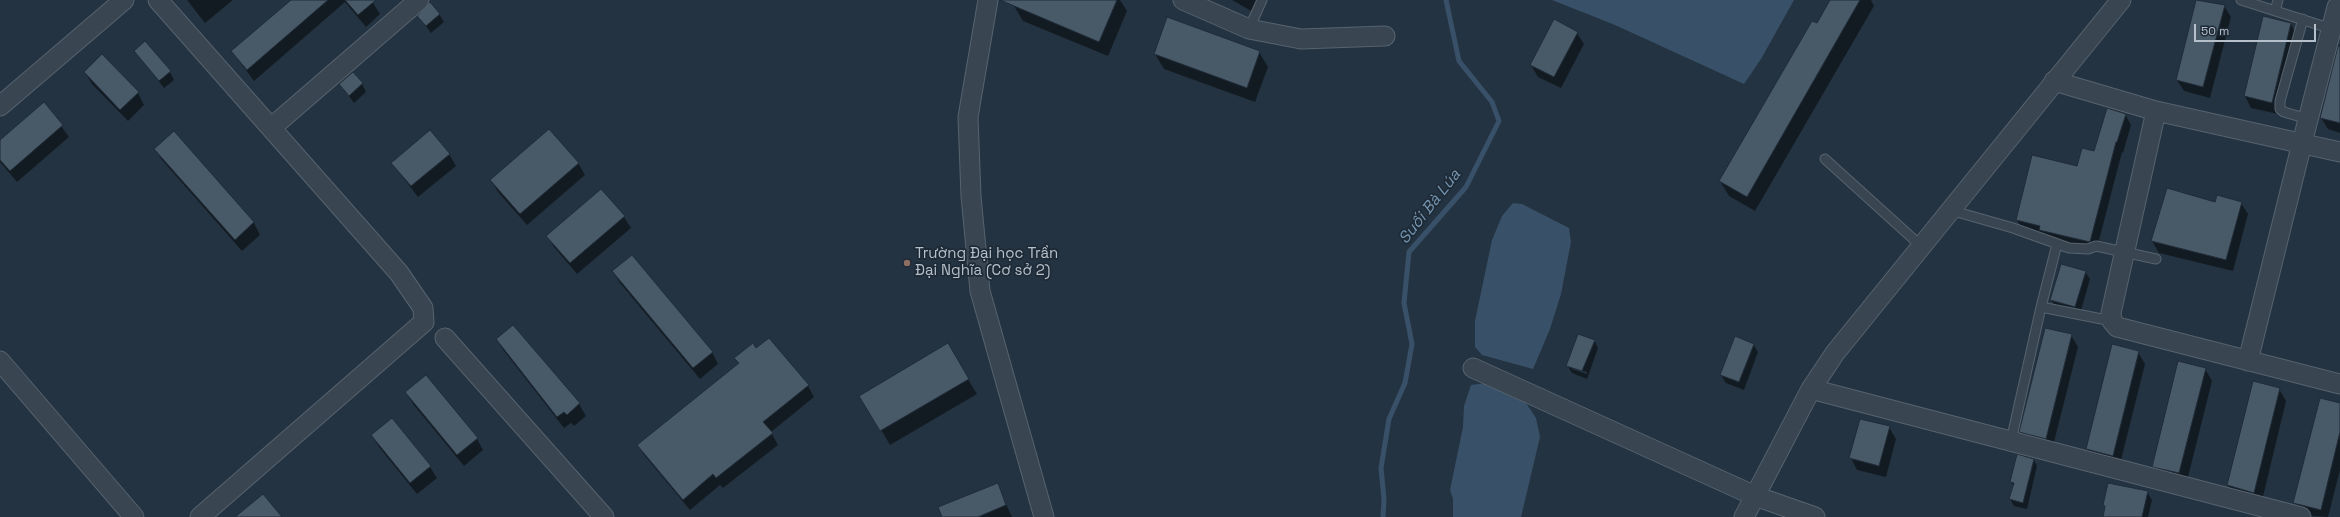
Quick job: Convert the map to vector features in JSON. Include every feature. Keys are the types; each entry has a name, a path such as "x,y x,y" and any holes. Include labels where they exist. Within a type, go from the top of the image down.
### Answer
{"street":[{"path":"0,106 124,0"},
{"path":"158,0 399,273 423,308 424,322 210,514"},
{"path":"271,128 419,0"},
{"path":"988,0 968,117 971,196 980,292 1044,517"},
{"path":"1183,0 1249,29 1300,39 1385,36"},
{"path":"1744,517 1811,389 1835,353 1949,209 2121,0"},
{"path":"2248,360 2308,118 2338,7 2340,5"},
{"path":"2054,81 2156,111 2340,152"},
{"path":"2156,111 2111,313 2112,321 2116,327 2340,384"},
{"path":"445,338 604,517"},
{"path":"0,361 134,517"},
{"path":"1473,368 1755,496 1815,517"},
{"path":"1811,389 2301,517"}],"lane":[{"path":"1249,29 1262,0"},
{"path":"2241,0 2332,29"},
{"path":"2275,10 2278,0"},
{"path":"2303,19 2280,101 2280,109 2284,112 2308,118"},
{"path":"1825,159 1920,245"},
{"path":"1949,209 2013,228 2069,248 2088,249 2096,246 2125,251 2156,259"},
{"path":"2011,441 2041,307 2057,244"},
{"path":"2041,307 2112,321"}],"water":[{"path":"1552,0 1794,0 1761,59 1744,84 1615,25"},
{"path":"1513,203 1522,204 1569,228 1571,242 1561,294 1550,329 1533,369 1482,355 1475,347 1475,321 1492,240 1502,216"},
{"path":"1487,383 1524,400 1536,418 1540,437 1521,517 1453,517 1453,499 1450,490 1463,427 1464,406 1471,385"}],"building":[{"path":"291,0 328,0 247,70 231,51"},
{"path":"345,0 376,0 358,15"},
{"path":"1000,0 1117,0 1099,42"},
{"path":"1830,0 1860,0 1747,197 1719,181 1812,21 1817,23"},
{"path":"2196,0 2225,5 2203,87 2176,80"},
{"path":"430,2 440,14 426,26 417,16"},
{"path":"2263,16 2291,23 2272,103 2244,96"},
{"path":"1167,17 1260,51 1247,88 1154,54"},
{"path":"1554,19 1578,32 1554,77 1530,65"},
{"path":"145,41 171,71 159,81 134,51"},
{"path":"2338,46 2340,47 2340,123 2320,118"},
{"path":"102,54 139,92 120,110 84,72"},
{"path":"353,72 363,83 349,96 339,84"},
{"path":"44,102 63,125 10,171 0,160 0,140"},
{"path":"2107,108 2126,114 2116,142 2090,242 2039,230 2040,226 2016,220 2032,155 2077,166 2082,148 2094,151"},
{"path":"549,129 579,163 520,214 490,180"},
{"path":"430,130 450,154 411,186 391,163"},
{"path":"174,131 254,222 235,240 154,149"},
{"path":"2167,188 2215,202 2217,195 2242,202 2226,260 2151,241"},
{"path":"601,189 625,216 570,263 546,236"},
{"path":"632,255 713,352 693,368 612,271"},
{"path":"2061,264 2086,271 2075,307 2050,300"},
{"path":"513,325 580,403 567,415 564,412 557,417 496,339"},
{"path":"2045,328 2072,334 2046,439 2019,432"},
{"path":"1578,334 1595,340 1582,371 1566,366"},
{"path":"1735,336 1754,344 1739,382 1720,375"},
{"path":"769,338 809,385 763,422 773,433 716,478 713,474 683,500 637,445 739,363 734,358 753,343 756,348"},
{"path":"948,343 969,379 880,431 859,396"},
{"path":"2112,344 2139,351 2113,456 2086,449"},
{"path":"2178,361 2206,368 2179,473 2152,467"},
{"path":"426,375 478,438 457,455 405,392"},
{"path":"2253,381 2280,388 2254,493 2227,485"},
{"path":"2320,398 2340,403 2340,432 2321,510 2293,503"},
{"path":"392,418 431,466 410,483 371,435"},
{"path":"1860,419 1890,426 1879,466 1849,458"},
{"path":"2017,454 2034,459 2023,503 2009,499 2014,483 2010,482"},
{"path":"998,483 1006,505 978,517 942,517 938,507"},
{"path":"2108,483 2148,491 2142,517 2103,517 2105,506 2103,505"},
{"path":"263,494 282,517 235,517"}],"waterway":[{"name":"Suối Bà Lúa","path":"1383,517 1384,499 1381,468 1389,419 1405,383 1412,344 1404,303 1409,252 1466,187 1499,121 1492,102 1459,61 1446,0"}],"place":[{"name":"Trường Đại học Trần Đại Nghĩa (Cơ sở 2)","path":"907,263"}]}
